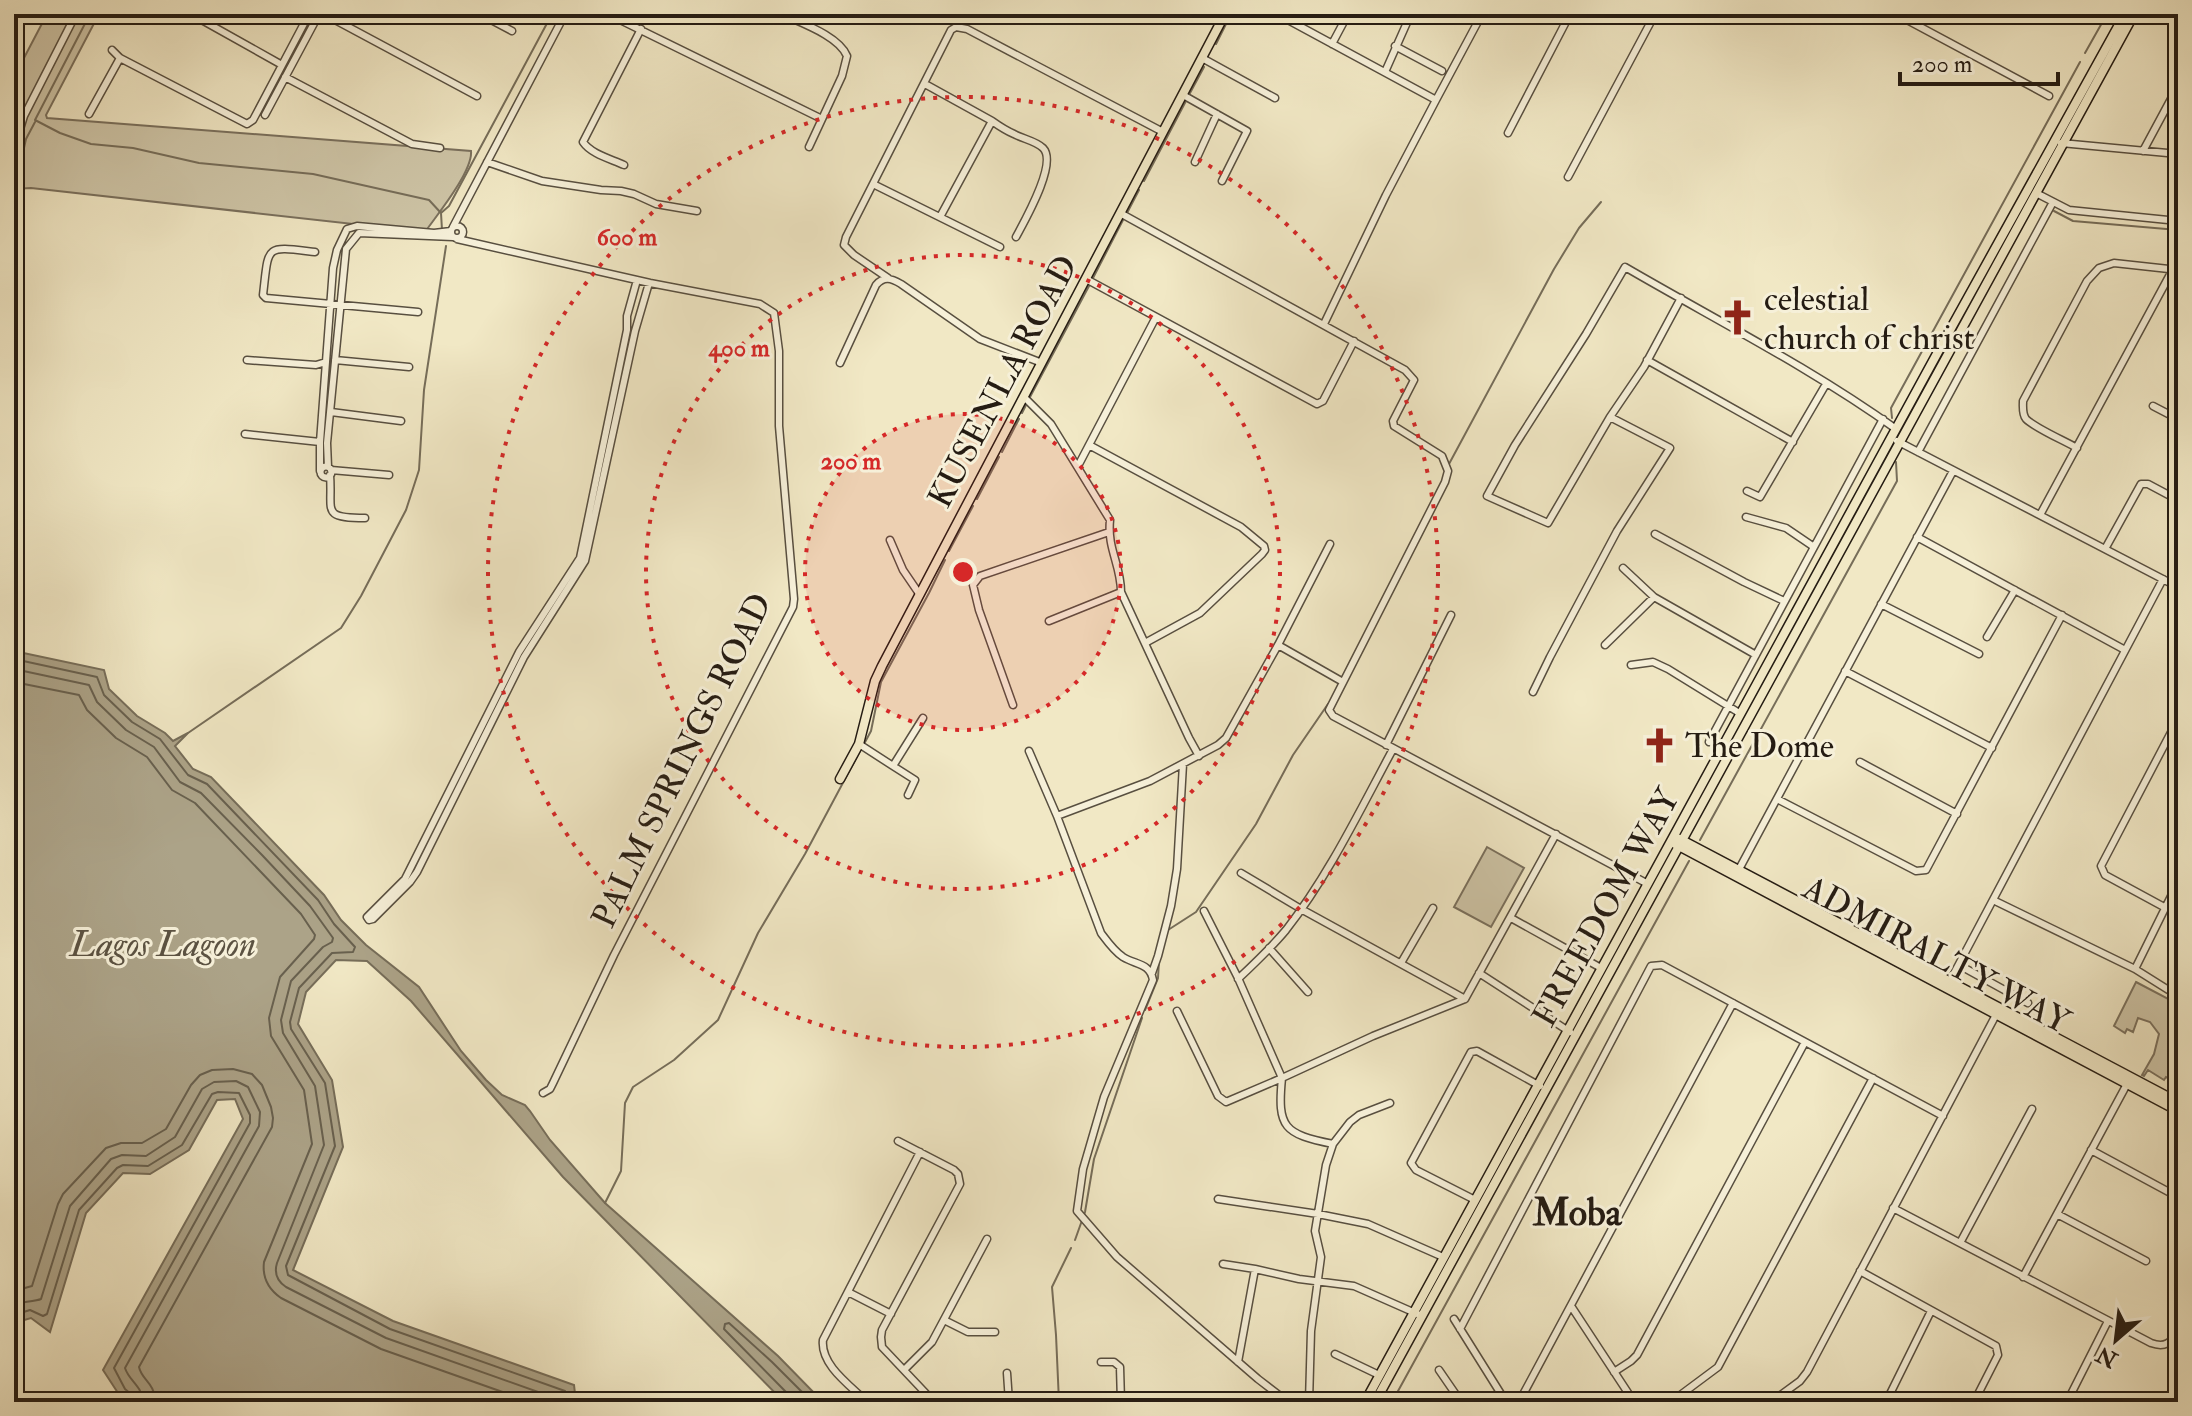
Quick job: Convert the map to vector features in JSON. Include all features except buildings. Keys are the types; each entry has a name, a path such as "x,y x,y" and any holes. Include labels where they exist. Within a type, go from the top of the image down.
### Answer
{"main road":[{"name":"KUSENLA ROAD","path":"840,779 862,746 875,681 1225,14"},
{"name":"FREEDOM WAY","path":"1365,1402 1418,1314 1677,841 2125,14"},
{"name":"FREEDOM WAY","path":"1571,1032 1601,968 1648,884 1677,841 1741,714 2134,14"},
{"name":"ADMIRALTY WAY","path":"1677,841 1997,1011 2178,1102"},
{"name":"ADMIRALTY WAY","path":"1736,873 1950,981 1997,1011 2178,1111"},
{"name":"FREEDOM WAY","path":"1375,1402 1443,1257 1541,1087"}],"street":[{"path":"14,149 24,116 76,14"},
{"path":"191,14 282,65"},
{"path":"112,50 120,58 247,124 253,120 309,14"},
{"path":"265,115 321,14 477,96"},
{"path":"480,14 512,31"},
{"path":"457,233 459,218 565,14"},
{"path":"608,14 822,119"},
{"path":"782,14 839,44 847,56 842,76 809,147"},
{"path":"1277,14 1436,100"},
{"path":"1332,44 1348,14"},
{"path":"1324,324 1386,195 1482,14"},
{"path":"1508,133 1570,14"},
{"path":"1568,177 1655,14"},
{"path":"1896,14 2049,96"},
{"path":"1385,72 1409,18"},
{"path":"1042,363 980,339 854,255 844,245 951,30 961,26 1163,132"},
{"path":"624,165 594,152 583,142 641,29"},
{"path":"1395,46 1442,71"},
{"path":"89,114 120,58"},
{"path":"1202,58 1275,98"},
{"path":"285,77 412,144 440,148"},
{"path":"925,84 1045,149 1048,159 1039,190 1016,237"},
{"path":"2143,151 2178,86"},
{"path":"1183,95 1247,131 1222,181"},
{"path":"1195,162 1217,114"},
{"path":"940,217 992,121"},
{"path":"2054,143 2178,154"},
{"path":"487,162 542,181 621,191 656,204 697,211"},
{"path":"873,184 1000,247"},
{"path":"2036,193 2069,210 2178,221"},
{"path":"1918,452 2053,202"},
{"path":"1120,213 1354,341 1411,374 1414,380 1393,421 1394,426 1442,456 1448,471 1329,710 1333,716 1648,884"},
{"path":"327,472 335,360 333,268 347,229 357,226 457,233"},
{"path":"365,518 341,518 330,508 331,484 320,442 326,362 346,249 359,233 457,233"},
{"name":"PALM SPRINGS ROAD","path":"457,233 470,243 760,304 774,313 778,342 779,426 794,599 791,614 614,955 553,1083 543,1093"},
{"path":"315,252 273,250 267,261 263,295 266,298 418,312"},
{"path":"2040,515 2176,269 2114,263 2099,268 2087,281 2022,406 2023,415 2030,422 2077,448"},
{"path":"1681,298 1548,523 1487,496 1625,267 1681,298 1883,419 1896,436 1918,452 2178,587"},
{"path":"840,363 876,285 881,279 888,278"},
{"path":"1086,279 1317,404 1323,401 1354,341"},
{"path":"637,280 627,316 627,330 580,558 519,652 405,879 367,917 369,920 417,872 524,657 585,561 635,331 649,283"},
{"path":"630,306 643,309"},
{"path":"1078,466 1156,317"},
{"path":"247,360 316,365 326,362"},
{"path":"335,360 409,367"},
{"path":"1647,360 1793,442"},
{"path":"1747,491 1760,497 1826,384"},
{"path":"1024,397 1051,424 1110,520 1112,557 1121,577 1121,592 1199,756"},
{"path":"2153,406 2178,419"},
{"path":"331,412 401,421"},
{"path":"1533,692 1617,531 1670,448 1610,417"},
{"path":"1709,742 1883,419"},
{"path":"245,434 320,442"},
{"path":"1089,445 1241,527 1264,546 1262,554 1200,613 1145,643"},
{"path":"1736,873 1953,471"},
{"path":"327,472 389,475"},
{"path":"2105,549 2141,484 2148,484 2178,500"},
{"path":"1746,517 1786,528 1814,547"},
{"path":"1013,705 979,610 974,582 980,576 1109,532"},
{"path":"1655,534 1784,601"},
{"path":"1917,537 2125,650"},
{"path":"890,540 903,570 920,595"},
{"path":"1057,816 1150,781 1226,738 1330,544"},
{"path":"1623,568 1654,597 1756,655"},
{"path":"1950,981 2163,579"},
{"path":"1987,637 2015,590"},
{"path":"1049,621 1121,592"},
{"path":"1605,645 1654,597"},
{"path":"1881,604 1979,654"},
{"path":"1238,979 1301,909 1330,864 1390,747 1451,615"},
{"path":"1777,799 1919,872 1929,867 2062,615"},
{"path":"1278,645 1343,682"},
{"path":"1631,665 1653,662 1741,714"},
{"path":"1845,671 1992,748"},
{"path":"893,766 923,718"},
{"path":"2164,907 2105,875 2101,866 2178,719"},
{"path":"862,746 915,780 908,795"},
{"path":"1029,751 1101,933 1124,958 1152,973"},
{"path":"1860,762 1957,814"},
{"path":"1183,764 1177,869 1171,906 1152,973 1153,980 1104,1097 1083,1169 1077,1211 1117,1257 1288,1402"},
{"path":"1177,1011 1218,1096 1226,1102 1373,1036 1465,999 1556,834"},
{"path":"1241,873 1465,999"},
{"path":"2135,969 2178,882"},
{"path":"1993,900 2135,969 2178,996"},
{"path":"1401,963 1433,908"},
{"path":"1204,911 1282,1078 1279,1105 1282,1116 1292,1132 1333,1144"},
{"path":"1511,918 1601,968"},
{"path":"1269,948 1308,992"},
{"path":"1460,1329 1651,966 1656,964 1733,1003 1943,1116"},
{"path":"1959,965 2028,1003"},
{"path":"1479,973 1571,1032"},
{"path":"1519,1402 1733,1003"},
{"path":"1771,1402 1800,1381 1807,1372 1997,1011"},
{"path":"1614,1372 1637,1355 1805,1042"},
{"path":"1475,1200 1416,1170 1411,1163 1457,1075 1471,1052 1477,1051 1541,1087"},
{"path":"1671,1402 1718,1367 1873,1078"},
{"path":"2023,1277 2127,1084"},
{"path":"1309,1402 1311,1331 1321,1251 1315,1231 1326,1165 1333,1144 1350,1122 1359,1115 1390,1103"},
{"path":"1960,1243 2032,1109"},
{"path":"898,1141 954,1170 960,1179 882,1330 881,1343 934,1402"},
{"path":"2091,1150 2178,1197"},
{"path":"867,1402 825,1357 823,1340 920,1152"},
{"path":"1218,1199 1368,1224 1443,1257"},
{"path":"1893,1208 2158,1345 2169,1343 2178,1331"},
{"path":"2057,1214 2146,1261"},
{"path":"904,1370 932,1342 987,1239"},
{"path":"1223,1264 1354,1286 1418,1314"},
{"path":"1238,1362 1255,1269"},
{"path":"1860,1271 1996,1346 1998,1355 1974,1402"},
{"path":"848,1292 891,1314"},
{"path":"1571,1306 1634,1402"},
{"path":"1886,1402 1931,1311"},
{"path":"1454,1319 1506,1402"},
{"path":"944,1320 968,1332 995,1332"},
{"path":"2067,1402 2108,1321"},
{"path":"1335,1354 1379,1375"},
{"path":"1101,1362 1114,1362 1120,1367 1121,1402"},
{"path":"1439,1370 1461,1402"},
{"path":"1007,1373 1009,1402"}],"shaded area":[{"path":"47,14 99,14 47,118 471,151 470,160 453,193 425,232 31,188 14,189 14,77"},
{"path":"1487,847 1524,868 1491,927 1454,907"},
{"path":"2136,982 2178,1004 2178,1074 2174,1081 2166,1077 2164,1080 2148,1070 2142,1075 2154,1054 2159,1034 2150,1022 2138,1018 2133,1032 2127,1029 2125,1033 2114,1026"}],"water":[{"name":"Lagos Lagoon","path":"14,651 104,670 109,689 137,716 173,741 188,733 175,746 193,769 211,777 324,895 341,920 366,945 419,987 461,1051 486,1080 502,1095 525,1105 550,1140 605,1203 778,1356 823,1402 784,1402 563,1177 411,1001 367,961 336,960 306,992 298,1024 332,1080 343,1147 293,1270 393,1321 574,1385 576,1402 132,1402 120,1396 103,1370 243,1119 235,1099 217,1100 189,1150 150,1174 123,1173 86,1213 50,1332 31,1318 14,1323"}],"waterway":[{"path":"90,14 35,120 91,144 133,148 199,163 313,174 429,200 441,213"},
{"path":"442,230 441,213 449,206 552,14"},
{"path":"1216,44 1231,14"},
{"path":"2085,53 2107,14"},
{"path":"1892,418 1891,408 2080,62"},
{"path":"1190,93 1204,67"},
{"path":"1144,181 1187,99"},
{"path":"17,179 26,139 35,122"},
{"path":"14,216 17,185"},
{"path":"1127,213 1139,190"},
{"path":"1449,464 1554,269 1579,228 1601,202"},
{"path":"2054,211 2073,221 2178,230"},
{"path":"1093,278 1123,220"},
{"path":"188,733 341,628 361,596 406,510 419,470 424,390 446,246"},
{"path":"1030,397 1089,286"},
{"path":"1022,413 1026,405"},
{"path":"1002,452 1019,419"},
{"path":"977,499 999,457"},
{"path":"1700,840 1897,481 1896,462"},
{"path":"949,551 973,506"},
{"path":"864,744 871,731 881,682 945,560"},
{"path":"1334,694 1351,660"},
{"path":"1168,930 1196,912 1256,824 1293,755 1328,704"},
{"path":"605,1203 621,1171 625,1103 633,1087 674,1060 718,1020 758,933 805,854 861,749"},
{"path":"1392,1402 1689,861"},
{"path":"1145,1010 1158,978 1159,961"},
{"path":"1075,1240 1085,1212 1094,1159 1142,1018"},
{"path":"1059,1402 1052,1287 1071,1248"}],"place":[{"name":"celestial church of christ","path":"1738,318"},
{"name":"The Dome","path":"1659,745"}],"district":[{"name":"Moba","path":"1577,1212"}]}
